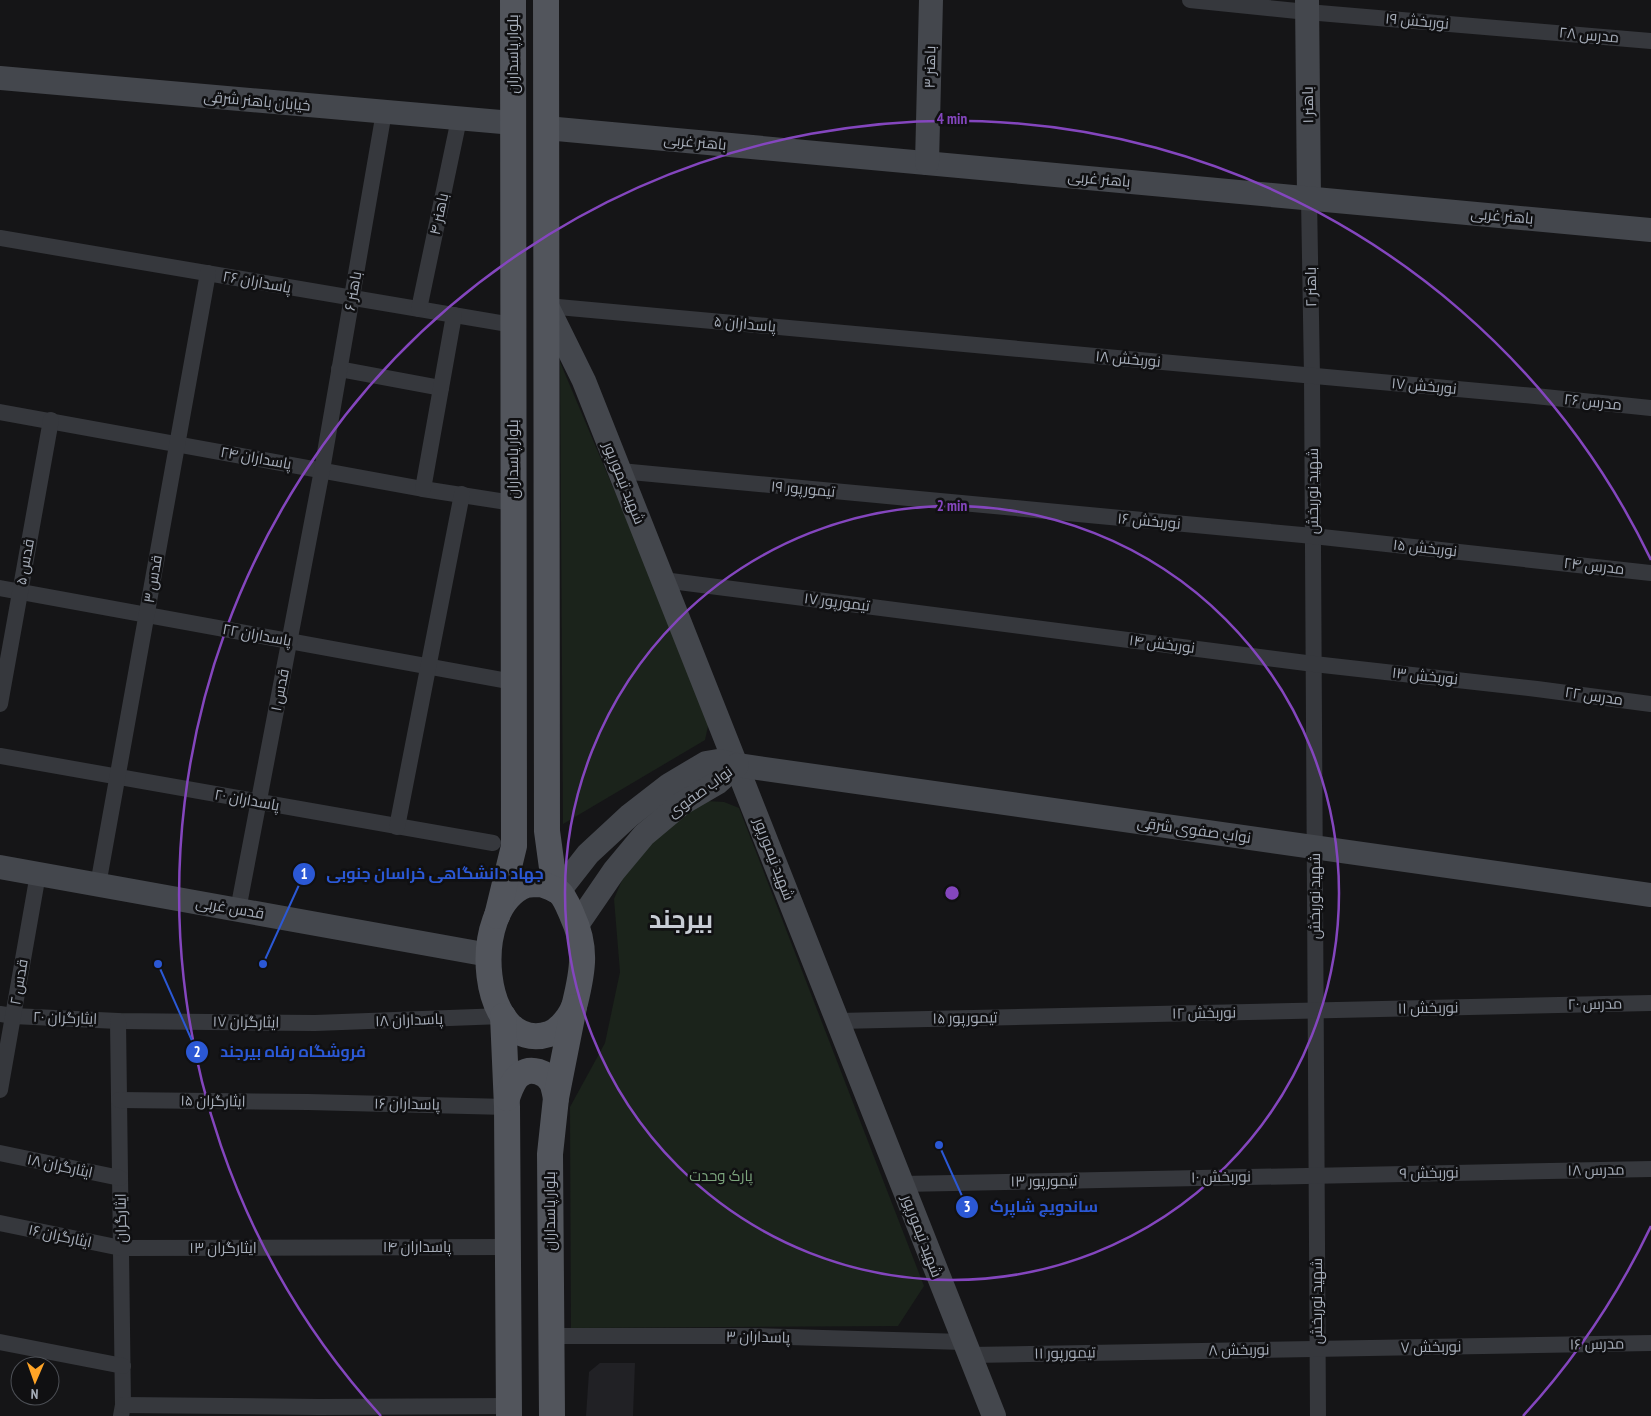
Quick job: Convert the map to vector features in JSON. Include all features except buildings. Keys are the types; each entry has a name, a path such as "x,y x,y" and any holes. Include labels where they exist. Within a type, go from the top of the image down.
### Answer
{"main road":[{"name":"بلوار پاسداران","path":"497,916 514,846 513,0"},
{"path":"546,0 547,831 557,890 569,907 577,925 583,952 582,969 574,1008 555,1032 539,1037 528,1036 511,1027 497,1004 490,979 490,934 505,902 514,893 527,885 541,884 557,890"},
{"name":"بلوار پاسداران","path":"552,1416 550,1154 556,1098 574,1008"},
{"path":"503,1016 507,1103 509,1411"},
{"path":"507,1103 512,1085 520,1074 530,1070 543,1072 552,1082 556,1098"}],"street":[{"name":"باهنر ۳","path":"928,163 931,0"},
{"name":"نوربخش ۱۹","path":"1190,0 1307,6 1527,30"},
{"name":"باهنر ۱","path":"1307,6 1309,198"},
{"name":"مدرس ۲۸","path":"1527,30 1651,41"},
{"name":"خیابان باهنر شرقی","path":"0,78 513,123"},
{"name":"باهنر ۶","path":"322,470 384,112"},
{"name":"باهنر ۴","path":"419,309 459,119"},
{"name":"باهنر غربی","path":"546,128 1651,230"},
{"name":"باهنر ۲","path":"1309,198 1312,376"},
{"name":"پاسداران ۲۶","path":"0,238 513,325"},
{"name":"قدس ۳","path":"98,884 208,273"},
{"name":"پاسداران ۵","path":"547,306 944,342"},
{"name":"شهید تیمورپور","path":"547,306 584,381 994,1416"},
{"path":"423,489 454,315"},
{"name":"نوربخش ۱۸","path":"944,342 1312,376"},
{"path":"339,369 441,388"},
{"name":"نوربخش ۱۷","path":"1312,376 1535,396"},
{"name":"شهید نوربخش","path":"1312,376 1318,1416"},
{"name":"مدرس ۲۶","path":"1535,396 1651,408"},
{"name":"پاسداران ۲۴","path":"0,412 423,489 513,503"},
{"name":"قدس ۵","path":"0,704 50,420"},
{"name":"قدس ۱","path":"238,910 322,470"},
{"name":"تیمورپور ۱۹","path":"620,471 986,506"},
{"path":"397,827 462,494"},
{"name":"نوربخش ۱۶","path":"986,506 1313,536"},
{"name":"نوربخش ۱۵","path":"1313,536 1536,560"},
{"name":"مدرس ۲۴","path":"1536,560 1651,573"},
{"name":"تیمورپور ۱۷","path":"663,580 1010,624"},
{"name":"پاسداران ۲۲","path":"0,588 513,682"},
{"name":"نوربخش ۱۴","path":"1010,624 1314,664"},
{"name":"نوربخش ۱۳","path":"1314,664 1536,689"},
{"name":"مدرس ۲۲","path":"1536,689 1651,704"},
{"name":"پاسداران ۲۰","path":"0,756 493,843"},
{"name":"نواب صفوی","path":"557,890 588,854 629,816 669,786 706,763 718,761 737,765"},
{"name":"نواب صفوی","path":"577,925 614,871 644,835 681,804 717,783 737,765"},
{"name":"نواب صفوی شرقی","path":"737,765 1651,895"},
{"name":"قدس غربی","path":"0,867 489,955"},
{"name":"قدس ۲","path":"0,1090 6,1015 38,874"},
{"name":"مدرس ۲۰","path":"1540,1005 1651,1003"},
{"name":"نوربخش ۱۱","path":"1316,1010 1540,1005"},
{"name":"نوربخش ۱۲","path":"1093,1015 1316,1010"},
{"name":"ایثارگران ۲۰","path":"6,1015 118,1021"},
{"name":"تیمورپور ۱۵","path":"838,1021 1093,1015"},
{"name":"پاسداران ۱۸","path":"315,1023 503,1016"},
{"name":"ایثارگران ۱۷","path":"118,1021 315,1023"},
{"name":"ایثارگران","path":"118,1021 122,1410"},
{"name":"ایثارگران ۱۵","path":"119,1100 308,1102"},
{"name":"پاسداران ۱۶","path":"308,1102 507,1103"},
{"name":"ایثارگران ۱۸","path":"0,1153 120,1178"},
{"name":"مدرس ۱۸","path":"1541,1171 1651,1169"},
{"name":"نوربخش ۹","path":"1317,1175 1541,1171"},
{"name":"نوربخش ۱۰","path":"1126,1179 1317,1175"},
{"name":"تیمورپور ۱۳","path":"902,1184 1126,1179"},
{"name":"ایثارگران ۱۶","path":"0,1223 121,1248"},
{"name":"پاسداران ۱۴","path":"325,1248 508,1247"},
{"name":"ایثارگران ۱۳","path":"121,1248 325,1248"},
{"name":"پاسداران ۳","path":"551,1336 752,1336 966,1349"},
{"path":"0,1342 123,1366"},
{"name":"مدرس ۱۶","path":"1544,1345 1651,1343"},
{"name":"نوربخش ۷","path":"1318,1349 1544,1345"},
{"name":"تیمورپور ۱۱","path":"966,1349 1161,1352"},
{"name":"نوربخش ۸","path":"1161,1352 1318,1349"},
{"path":"122,1410 319,1407 509,1411"}],"shaded area":[{"path":"600,1363 635,1363 633,1416 586,1416 589,1372"}],"green space":[{"path":"560,362 710,717 705,740 563,824"},
{"name":"پارک وحدت","path":"707,801 724,802 739,808 924,1286 898,1326 571,1328 570,1107 605,1043 620,972 614,899 628,866 649,837"}],"place":[{"name":"فروشگاه رفاه بیرجند","path":"158,964"},
{"name":"جهاد دانشگاهی خراسان جنوبی","path":"263,964"},
{"name":"ساندویچ شاپرک","path":"939,1145"}],"district":[{"name":"بیرجند","path":"681,919"}]}
